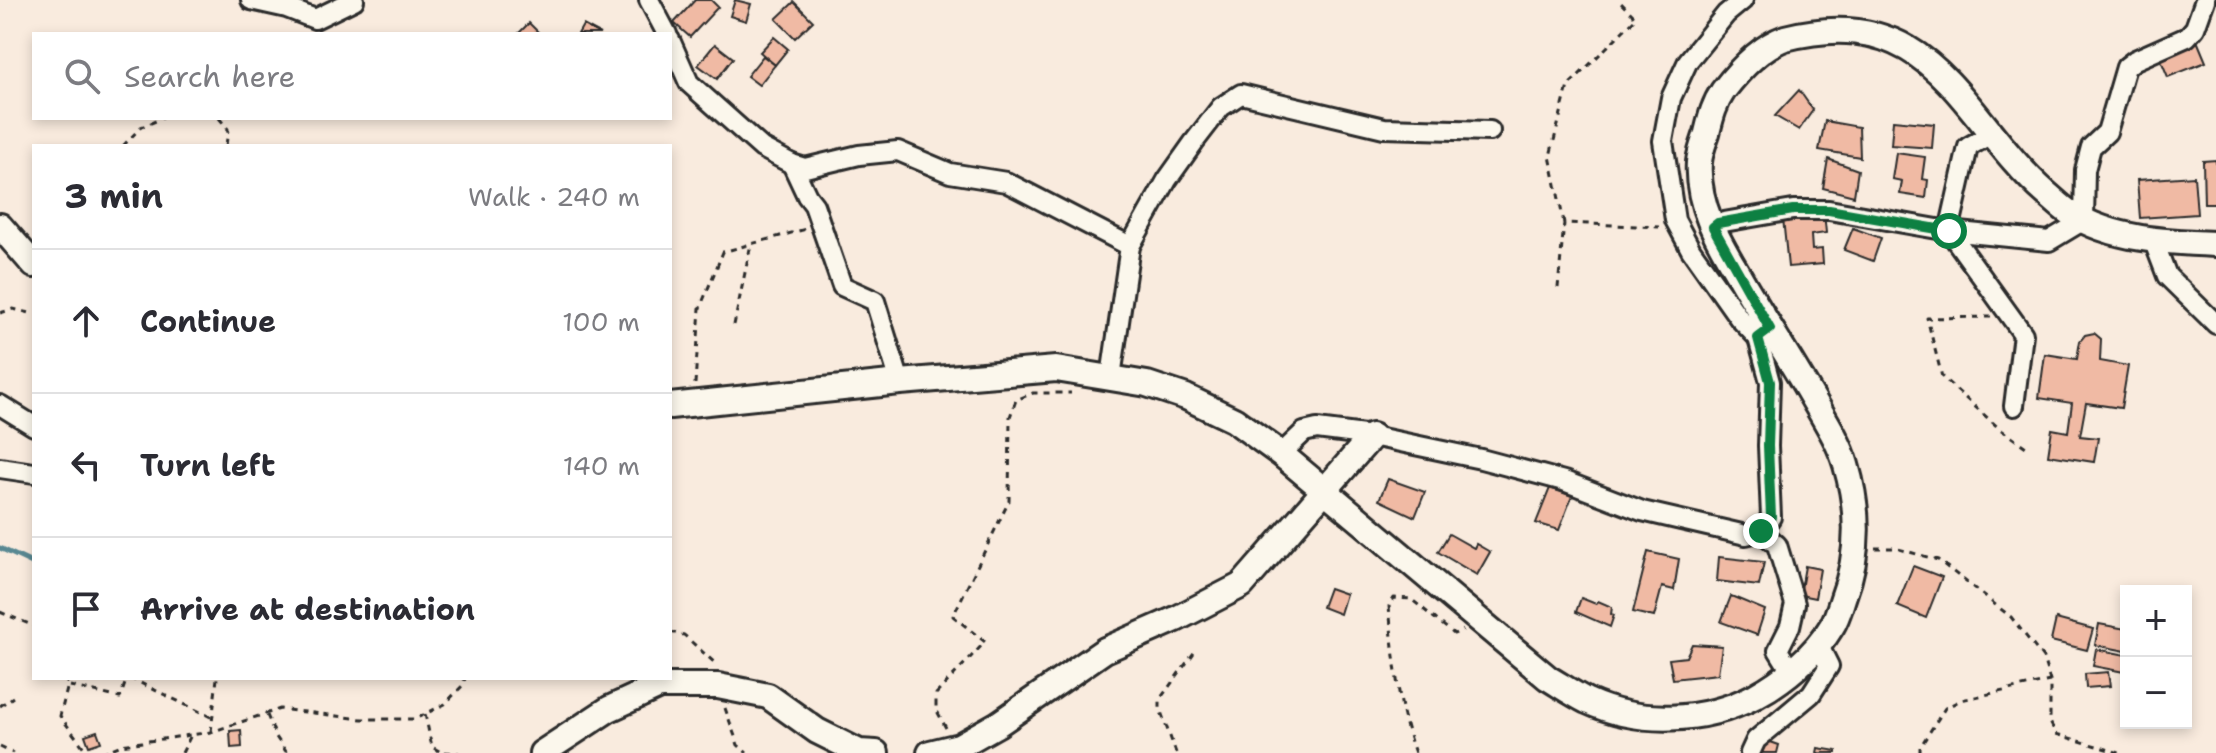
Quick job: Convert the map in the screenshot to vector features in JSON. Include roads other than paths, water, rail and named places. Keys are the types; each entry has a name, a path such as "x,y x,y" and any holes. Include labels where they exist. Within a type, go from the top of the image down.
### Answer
{"street":[{"path":"251,0 287,8 315,19 354,0"},
{"path":"649,0 666,32"},
{"path":"1743,0 1726,14 1688,61 1671,98 1663,141 1675,220 1679,228 1739,318 1764,334"},
{"path":"2084,220 2085,170 2091,147 2107,132 2126,67 2187,37 2195,28 2205,0"},
{"path":"682,405 1056,369 1147,384 1186,397 1234,420 1281,454 1548,678 1588,701 1627,714 1674,719 1713,713 1752,698 1791,671 1833,625 1850,581 1857,547 1855,502 1845,461 1802,378 1764,334 1708,218 1699,160 1714,104 1736,73 1774,42 1819,28 1867,29 1898,39 1918,49 1942,68 2031,180 2069,213 2103,228 2154,242 2216,244"},
{"path":"672,45 689,83 762,148 792,164 805,168 859,155 898,151 950,173 1006,182 1130,246"},
{"path":"1111,377 1130,246 1167,180 1194,142 1221,107 1241,94 1384,128 1490,131"},
{"path":"1993,133 1968,147 1949,231 2023,334 2014,406"},
{"path":"792,164 814,205 842,286 875,301 900,382"},
{"path":"1713,227 1718,223 1793,210 1829,210 1949,231 2049,241 2084,220"},
{"path":"0,226 32,263"},
{"path":"2154,242 2167,276 2216,324"},
{"path":"1281,454 1304,432 1317,429 1372,436 1481,459 1564,481 1642,511 1746,535 1761,531 1771,517 1768,446 1770,382 1764,334"},
{"path":"0,405 32,425"},
{"path":"930,753 959,746 998,724 1105,650 1176,619 1242,585 1372,436"},
{"path":"0,468 32,473"},
{"path":"1761,531 1777,545 1795,604 1790,626 1778,650 1791,671"},
{"path":"1750,753 1757,738 1811,694 1829,666 1818,644"},
{"path":"542,753 609,709 659,686 718,686 768,696 817,731 859,752 876,753"}],"waterway":[{"path":"0,548 32,563"}]}
